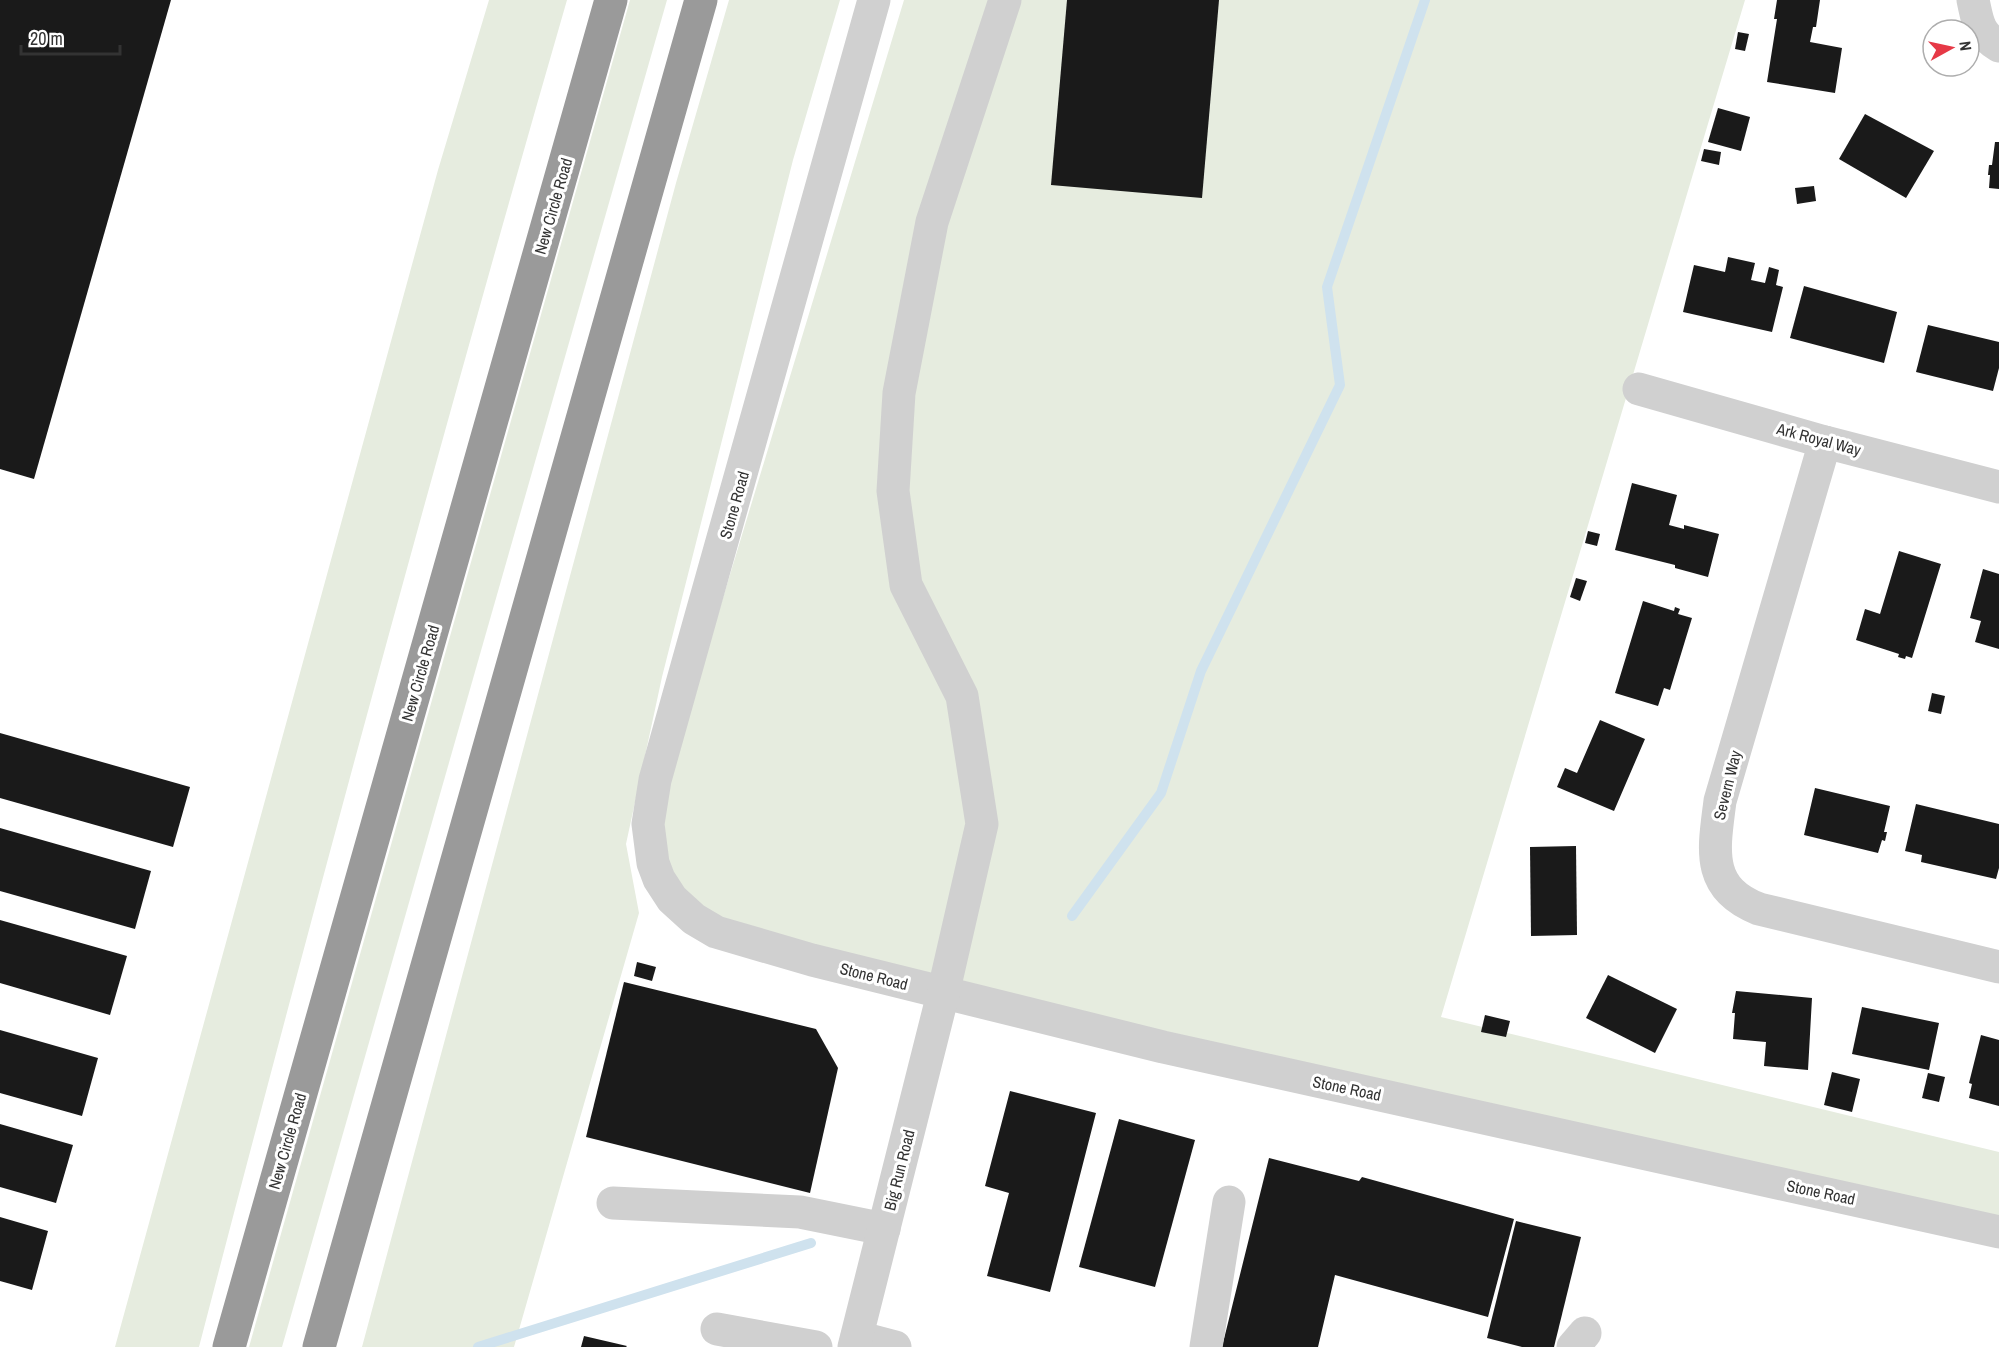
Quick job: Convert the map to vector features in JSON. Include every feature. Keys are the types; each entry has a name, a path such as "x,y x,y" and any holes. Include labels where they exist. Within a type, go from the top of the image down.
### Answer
{"highway":[{"name":"New Circle Road","path":"229,1347 611,0"},
{"path":"320,1347 701,0"}],"street":[{"name":"Stone Road","path":"874,0 732,513 673,711 655,780 648,824 649,842 659,879 672,898 694,919 716,932 943,994 1163,1047 1999,1232"},
{"name":"Big Run Road","path":"856,1342 943,994 982,824 962,696 906,585 893,491 898,404 932,222 1005,0"},
{"path":"1973,0 1977,23 1986,38 1999,46"},
{"name":"Ark Royal Way","path":"1639,389 1825,442 1999,487"},
{"name":"Severn Way","path":"1825,442 1720,801 1715,840 1716,869 1724,885 1735,897 1759,909 1999,967"},
{"path":"1206,1347 1229,1202"},
{"path":"613,1203 800,1212 884,1229"},
{"path":"717,1329 816,1347"},
{"path":"856,1342 895,1347"}],"shaded area":[{"path":"489,0 567,0 378,672 199,1347 115,1347 438,170"},
{"path":"630,0 667,0 282,1347 249,1347"},
{"path":"729,0 840,0 793,160 662,677 626,844 639,913 514,1347 362,1347 676,183"},
{"path":"904,0 1745,0 1441,1017 1999,1152 1999,1242 716,932 649,842"}],"building":[{"path":"0,0 171,0 34,479 0,469"},
{"path":"1067,0 1219,0 1202,198 1051,185"},
{"path":"1777,0 1820,0 1816,27 1813,27 1810,42 1842,48 1835,93 1767,82 1777,19 1774,19"},
{"path":"1738,32 1749,34 1745,51 1735,49"},
{"path":"1718,108 1750,117 1741,151 1708,142"},
{"path":"1865,114 1934,151 1906,198 1839,159"},
{"path":"1995,142 1999,142 1999,189 1989,188 1989,165 1992,165"},
{"path":"1704,149 1721,152 1719,165 1701,161"},
{"path":"1814,186 1816,201 1797,204 1795,188"},
{"path":"1728,257 1755,263 1751,280 1765,283 1769,267 1779,270 1776,285 1783,287 1772,332 1683,312 1694,265 1725,272"},
{"path":"1804,286 1897,312 1884,363 1790,338"},
{"path":"1928,325 1999,342 1999,368 1993,391 1916,372"},
{"path":"1632,483 1677,495 1669,525 1684,529 1684,525 1719,534 1708,577 1675,568 1675,565 1615,550"},
{"path":"1588,531 1600,534 1597,546 1585,543"},
{"path":"1899,551 1941,564 1912,658 1906,656 1905,659 1898,657 1899,654 1856,640 1865,609 1880,614"},
{"path":"1983,569 1999,574 1999,649 1975,642 1981,621 1970,618"},
{"path":"1576,578 1587,581 1580,601 1570,597"},
{"path":"1643,601 1674,611 1675,607 1680,609 1678,614 1692,618 1670,690 1664,688 1658,706 1615,693"},
{"path":"1932,693 1945,696 1941,714 1928,711"},
{"path":"1600,720 1645,739 1614,811 1557,787 1565,768 1577,773"},
{"path":"0,733 190,787 173,847 0,798"},
{"path":"1815,788 1890,806 1884,832 1887,832 1885,841 1882,840 1878,853 1804,835"},
{"path":"1916,804 1999,824 1999,868 1996,879 1921,862 1922,855 1905,851"},
{"path":"0,828 151,871 135,929 0,891"},
{"path":"1576,846 1577,935 1531,936 1530,847"},
{"path":"0,920 127,956 110,1015 0,983"},
{"path":"637,962 656,967 652,981 634,976"},
{"path":"1608,975 1677,1009 1655,1053 1586,1018"},
{"path":"624,982 816,1029 838,1068 810,1193 586,1137"},
{"path":"1736,991 1812,998 1808,1070 1764,1066 1766,1042 1733,1039 1735,1013 1732,1013"},
{"path":"1862,1007 1939,1023 1929,1070 1852,1054"},
{"path":"1485,1015 1510,1021 1506,1037 1481,1032"},
{"path":"0,1030 98,1058 82,1116 0,1093"},
{"path":"1981,1035 1999,1040 1999,1106 1969,1098 1972,1084 1969,1083"},
{"path":"1832,1072 1860,1079 1852,1112 1824,1105"},
{"path":"1928,1073 1945,1077 1939,1102 1922,1098"},
{"path":"1010,1091 1096,1113 1050,1292 987,1276 1009,1193 985,1186"},
{"path":"1119,1119 1195,1140 1155,1287 1079,1267"},
{"path":"0,1124 73,1145 56,1203 0,1187"},
{"path":"1269,1158 1359,1181 1362,1177 1514,1219 1488,1317 1335,1275 1318,1347 1222,1347"},
{"path":"0,1217 48,1231 32,1290 0,1281"},
{"path":"1516,1221 1581,1237 1554,1347 1522,1347 1487,1338"},
{"path":"584,1336 627,1346 581,1347"}],"waterway":[{"path":"1072,916 1161,793 1201,671 1340,385 1327,287 1425,0"},
{"path":"478,1347 811,1243"}]}
